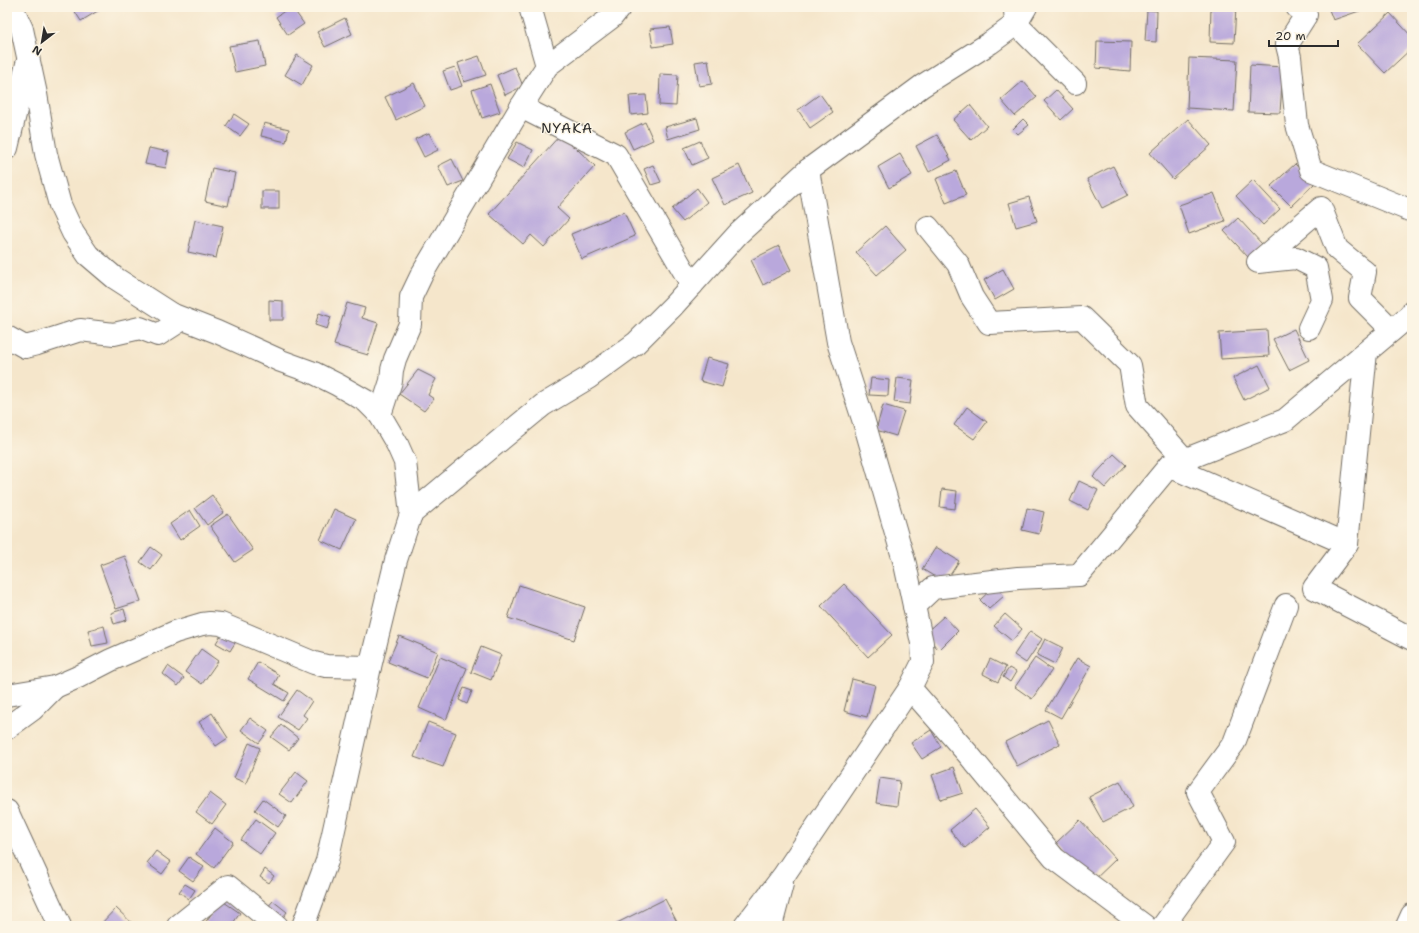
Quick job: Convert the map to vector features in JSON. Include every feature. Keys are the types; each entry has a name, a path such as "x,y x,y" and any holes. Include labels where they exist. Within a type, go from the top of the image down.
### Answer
{"street":[{"path":"12,7 22,29 36,94 46,154 60,205 73,233 88,255 115,278 171,314 314,373 366,401 380,415 397,444 405,462 411,514 396,560 370,667 327,861 304,926"},
{"path":"530,7 547,66"},
{"path":"380,415 391,381 395,359 410,324 411,297 422,274 547,66 612,17 620,7"},
{"path":"1297,7 1306,15 1287,45 1290,57 1297,125 1311,170 1412,211"},
{"path":"411,514 544,405 588,378 636,343 692,285 738,234 808,170 922,86 990,43 1019,13 1075,83"},
{"path":"7,148 28,59"},
{"path":"521,107 616,155 692,285"},
{"path":"745,926 784,875 910,688 923,662 922,643 904,564 864,422 838,342 808,170"},
{"path":"1348,258 1316,268 1296,258 1258,262 1321,208 1337,249 1348,258 1365,272 1360,298 1392,330"},
{"path":"928,226 958,264 972,297 989,323 1082,318 1130,365 1137,406 1177,463 1347,544"},
{"path":"1309,328 1322,300 1316,268"},
{"path":"914,606 932,588 1018,578 1079,575 1177,463 1285,420 1412,312"},
{"path":"7,337 25,347 80,330 114,334 140,328 158,335 183,319"},
{"path":"1366,352 1347,544 1314,588 1412,639"},
{"path":"1163,926 1224,842 1198,792 1234,743 1286,605"},
{"path":"7,695 55,687 174,632 210,623 220,624 314,663 326,666 370,667"},
{"path":"7,728 33,709 55,687"},
{"path":"910,688 968,754 1054,858 1144,926"},
{"path":"7,811 60,926"},
{"path":"771,926 784,875"},
{"path":"178,926 228,886 277,926"},
{"path":"1407,926 1412,915"}],"building":[{"path":"72,7 100,7 101,9 81,21"},
{"path":"292,7 304,24 288,35 276,17"},
{"path":"1211,7 1236,7 1234,43 1210,42"},
{"path":"1328,7 1365,7 1365,9 1333,20"},
{"path":"1147,10 1157,11 1156,42 1145,41"},
{"path":"1390,13 1412,37 1412,48 1385,73 1357,44"},
{"path":"345,18 352,34 325,47 317,32"},
{"path":"670,27 673,44 653,47 650,29"},
{"path":"260,41 265,66 235,72 229,46"},
{"path":"1097,41 1131,42 1130,71 1096,68"},
{"path":"297,55 313,65 302,85 285,75"},
{"path":"479,56 486,75 464,82 458,63"},
{"path":"1189,58 1237,60 1234,111 1187,108"},
{"path":"708,60 712,84 699,86 695,62"},
{"path":"1250,65 1283,67 1280,113 1248,112"},
{"path":"455,67 462,86 450,90 443,71"},
{"path":"515,67 523,86 505,95 497,75"},
{"path":"660,74 678,75 676,106 659,105"},
{"path":"1023,81 1037,97 1015,116 1001,100"},
{"path":"414,83 425,106 396,120 385,97"},
{"path":"490,84 500,112 482,118 472,90"},
{"path":"1056,90 1073,109 1061,120 1044,101"},
{"path":"820,94 833,112 810,128 798,110"},
{"path":"646,95 648,113 631,115 629,96"},
{"path":"970,105 987,126 971,140 953,120"},
{"path":"234,114 249,124 240,136 226,126"},
{"path":"697,118 700,129 668,139 665,127"},
{"path":"1023,119 1029,125 1018,134 1013,129"},
{"path":"1188,119 1211,145 1173,179 1150,153"},
{"path":"645,122 653,140 633,149 625,132"},
{"path":"264,123 289,129 286,142 261,136"},
{"path":"429,133 438,150 424,157 415,139"},
{"path":"561,134 595,166 557,208 569,219 544,247 531,235 523,244 489,214"},
{"path":"937,135 951,160 929,172 916,146"},
{"path":"700,141 708,158 692,165 684,148"},
{"path":"517,142 533,150 524,168 507,159"},
{"path":"149,148 169,152 166,168 145,164"},
{"path":"900,154 912,175 889,188 878,167"},
{"path":"452,159 463,181 448,187 438,166"},
{"path":"1295,164 1314,184 1291,206 1271,186"},
{"path":"653,165 661,182 651,185 644,169"},
{"path":"739,165 752,193 725,205 712,178"},
{"path":"1113,166 1128,195 1102,208 1087,179"},
{"path":"212,168 235,173 228,206 205,201"},
{"path":"956,171 966,195 946,203 936,179"},
{"path":"1253,180 1280,209 1263,225 1236,196"},
{"path":"697,188 707,202 683,222 672,209"},
{"path":"262,191 279,191 279,209 262,209"},
{"path":"1214,193 1225,221 1189,234 1179,205"},
{"path":"1029,197 1037,221 1016,227 1009,203"},
{"path":"624,212 635,236 582,259 571,234"},
{"path":"1238,218 1262,244 1248,257 1224,231"},
{"path":"195,220 223,226 216,258 188,252"},
{"path":"885,226 906,250 877,275 856,252"},
{"path":"779,246 791,270 763,285 751,260"},
{"path":"1003,269 1014,289 995,300 984,280"},
{"path":"269,300 283,301 283,320 269,320"},
{"path":"347,303 365,308 362,318 378,323 368,355 334,345"},
{"path":"319,313 331,317 327,329 315,325"},
{"path":"1294,329 1309,360 1289,370 1273,339"},
{"path":"1267,330 1269,356 1221,359 1219,333"},
{"path":"707,358 729,364 722,387 700,381"},
{"path":"1259,365 1270,387 1244,400 1233,378"},
{"path":"418,370 436,379 428,395 434,399 424,411 399,394"},
{"path":"871,378 889,380 888,396 869,395"},
{"path":"897,378 913,380 910,404 894,402"},
{"path":"883,405 904,411 896,436 876,430"},
{"path":"967,407 987,422 974,439 954,425"},
{"path":"1114,454 1126,465 1105,488 1093,477"},
{"path":"1079,481 1098,490 1088,510 1070,501"},
{"path":"942,489 957,491 955,509 940,507"},
{"path":"212,495 224,512 207,525 195,508"},
{"path":"1027,508 1044,512 1039,534 1022,530"},
{"path":"334,509 356,519 342,550 320,540"},
{"path":"190,510 200,526 180,540 170,524"},
{"path":"228,514 253,550 235,562 210,526"},
{"path":"151,547 162,555 151,570 140,562"},
{"path":"936,547 959,561 945,583 922,569"},
{"path":"125,556 141,601 116,609 100,565"},
{"path":"844,584 892,635 868,657 821,606"},
{"path":"519,585 585,607 574,640 508,618"},
{"path":"995,586 1004,596 989,609 980,600"},
{"path":"124,609 127,620 114,624 111,613"},
{"path":"1005,614 1022,629 1012,641 994,626"},
{"path":"944,616 958,631 939,650 924,634"},
{"path":"104,626 108,643 92,646 88,630"},
{"path":"224,630 238,638 230,651 216,643"},
{"path":"1030,631 1042,639 1026,663 1014,655"},
{"path":"399,636 438,652 427,678 388,662"},
{"path":"1045,639 1063,648 1055,664 1037,655"},
{"path":"481,647 501,655 491,680 471,672"},
{"path":"201,649 218,661 202,684 185,672"},
{"path":"440,657 467,668 446,720 419,708"},
{"path":"1035,658 1052,670 1032,699 1015,687"},
{"path":"1077,658 1091,666 1061,718 1046,710"},
{"path":"990,659 1006,667 998,682 983,674"},
{"path":"258,662 279,675 274,684 289,693 284,701 248,679"},
{"path":"168,666 184,678 178,686 163,674"},
{"path":"1009,668 1016,672 1010,682 1003,677"},
{"path":"852,679 875,685 867,717 844,711"},
{"path":"464,688 472,691 467,704 459,700"},
{"path":"297,690 312,701 303,715 307,718 298,730 278,717"},
{"path":"212,713 228,738 216,746 199,722"},
{"path":"250,718 268,731 259,743 241,730"},
{"path":"1048,720 1060,744 1017,766 1005,742"},
{"path":"428,722 456,733 443,767 414,757"},
{"path":"281,725 298,738 289,750 271,737"},
{"path":"931,730 941,747 922,759 911,743"},
{"path":"249,743 260,748 246,783 234,778"},
{"path":"954,767 963,793 941,800 932,775"},
{"path":"296,772 308,781 292,803 279,794"},
{"path":"880,778 900,781 897,806 876,803"},
{"path":"1120,781 1133,807 1103,822 1089,797"},
{"path":"210,793 226,805 212,824 196,812"},
{"path":"263,799 286,816 278,827 255,810"},
{"path":"975,809 990,827 965,848 950,830"},
{"path":"256,819 275,833 260,854 241,840"},
{"path":"1080,820 1116,859 1092,882 1056,843"},
{"path":"215,828 233,842 214,868 196,854"},
{"path":"156,851 171,862 162,874 147,863"},
{"path":"189,857 204,867 193,881 179,871"},
{"path":"265,869 274,876 269,883 260,877"},
{"path":"185,884 195,890 189,899 179,892"},
{"path":"665,899 679,926 611,926"},
{"path":"221,900 240,913 231,926 209,926 205,923"},
{"path":"273,901 287,912 281,920 266,909"},
{"path":"116,908 135,926 99,926"}],"district":[{"name":"NYAKA","path":"567,128"}]}
